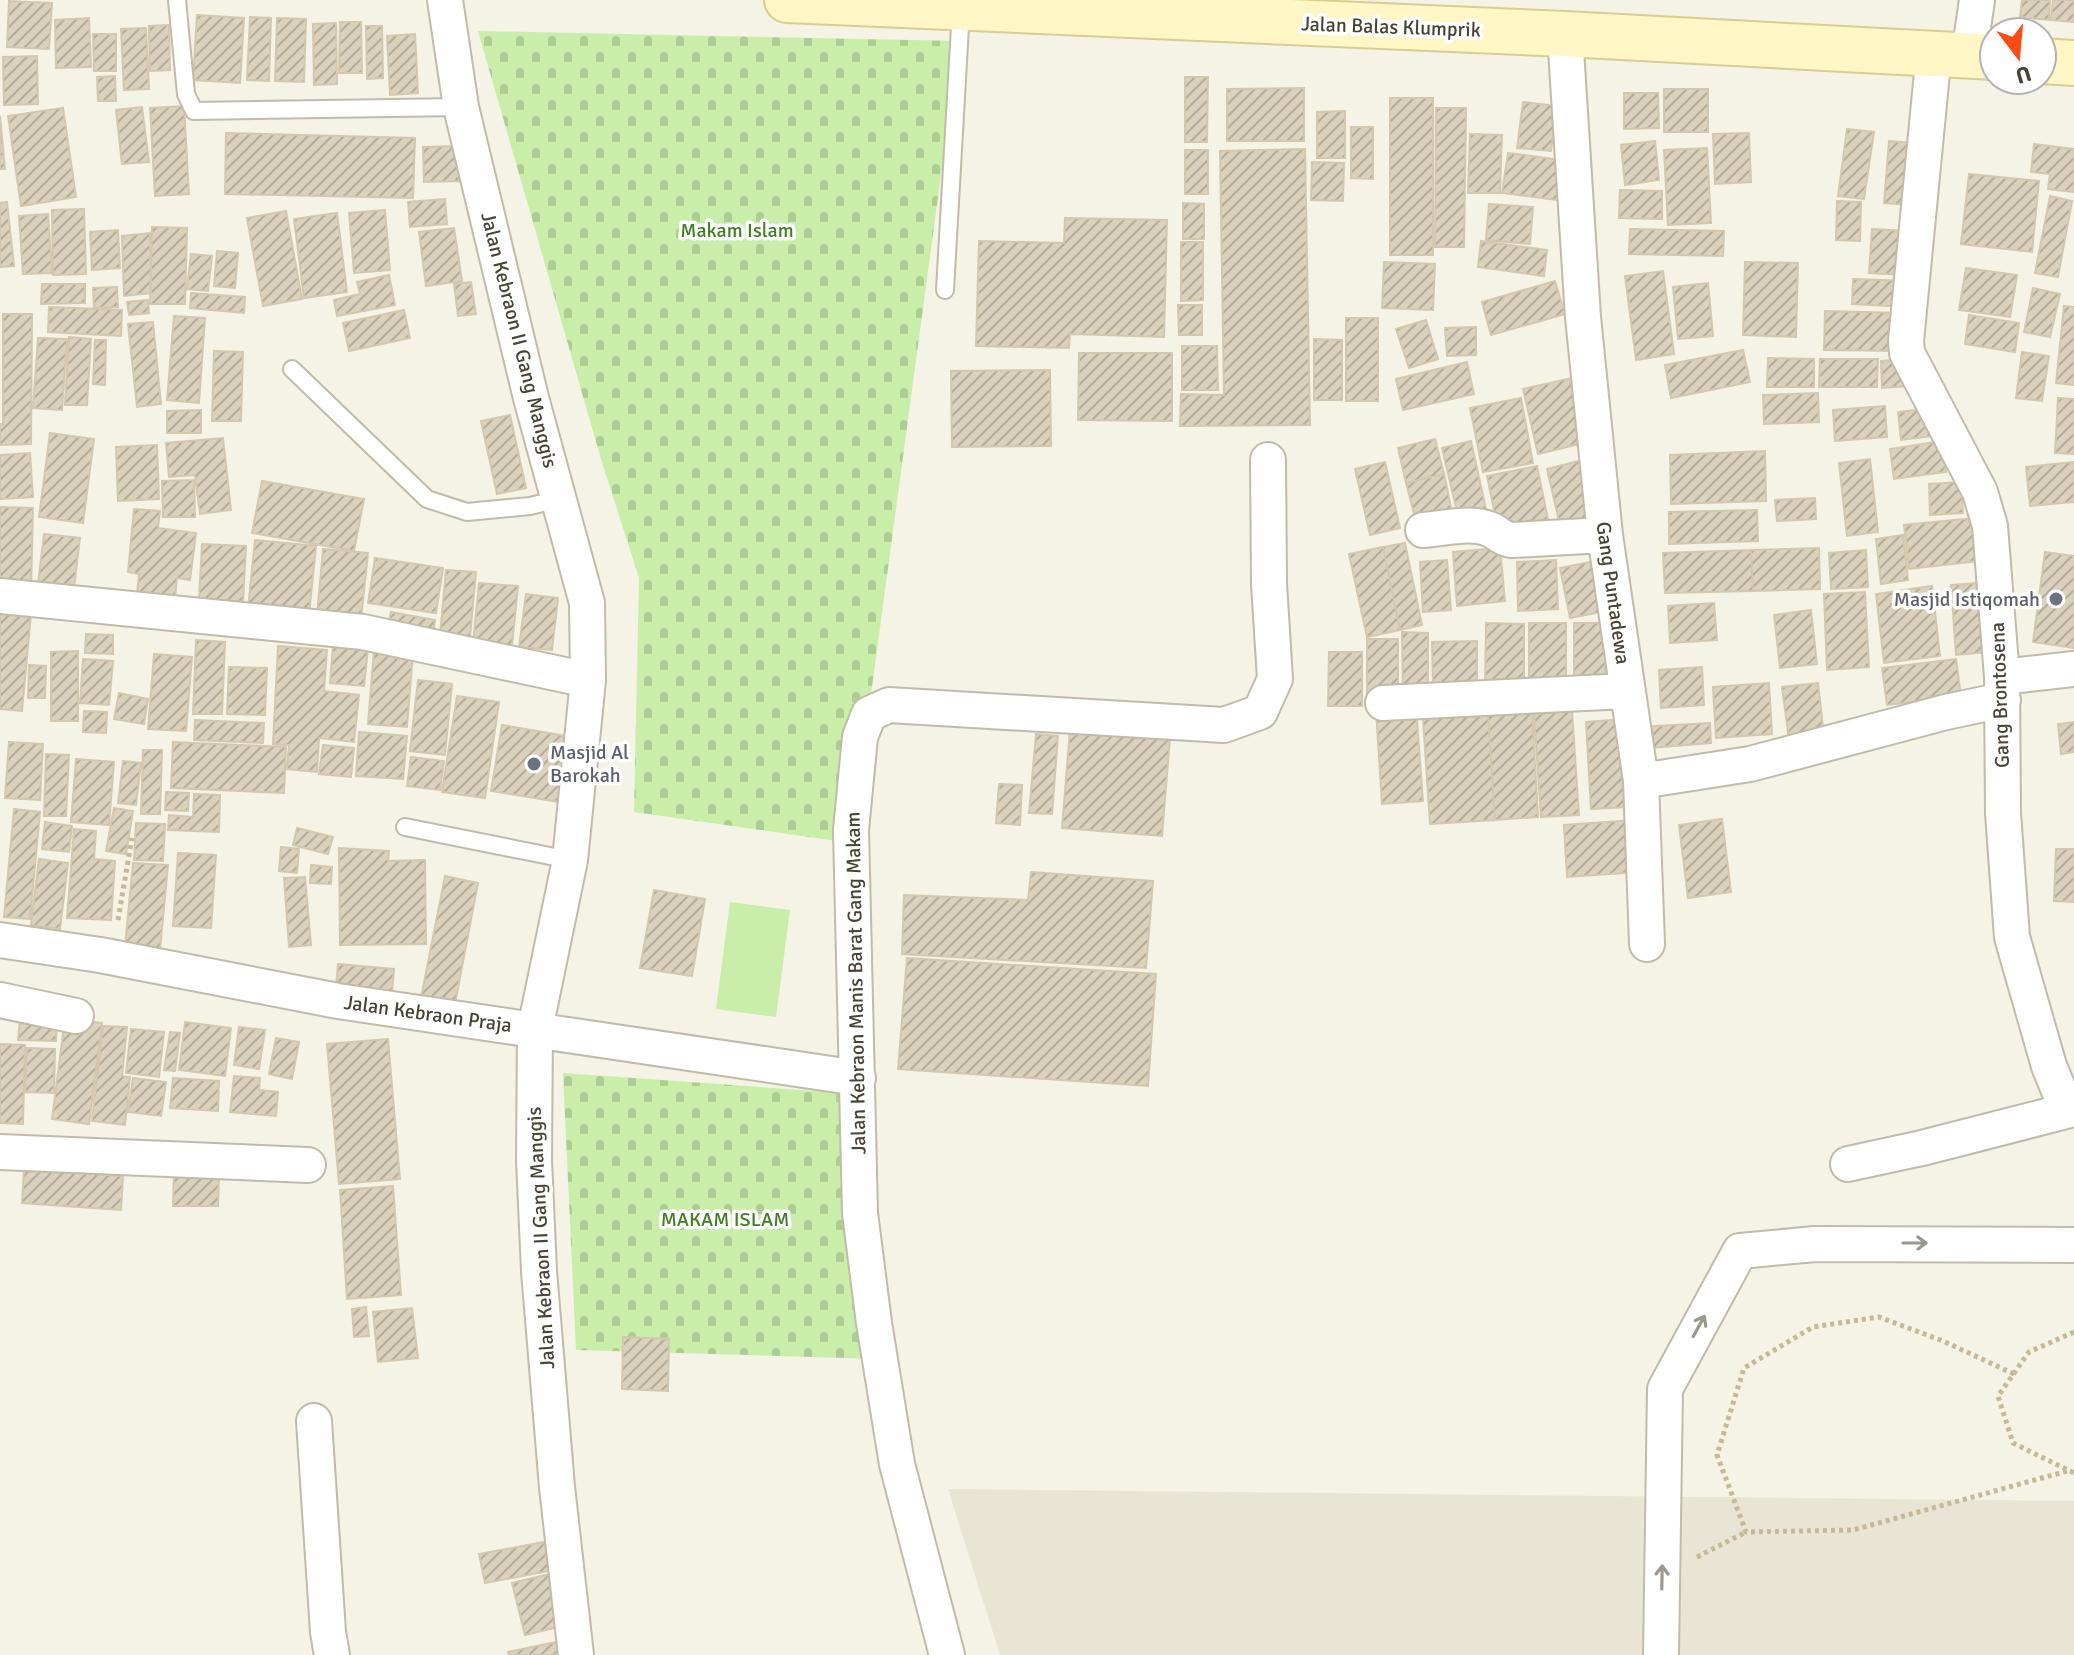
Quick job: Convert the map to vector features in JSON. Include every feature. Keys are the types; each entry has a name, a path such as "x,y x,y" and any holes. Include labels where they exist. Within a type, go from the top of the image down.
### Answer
{"street":[{"name":"Jalan Kebraon II Gang Manggis","path":"445,0 461,107 531,398 587,603 588,680 570,860 535,1029 534,1160 539,1271 557,1487 576,1655"},
{"name":"Jalan Balas Klumprik","path":"787,0 862,1 961,8 1300,12 1565,34 1966,55"},
{"name":"Gang Brontosena","path":"1977,0 1906,341 1907,353 1980,492 1990,526 2002,688 2003,813 2012,937 2045,1052 2071,1110"},
{"name":"Gang Puntadewa","path":"1565,34 1583,317 1605,535 1641,781 1647,944"},
{"name":"Jalan Kebraon Manis Barat Gang Makam","path":"947,1655 897,1464 877,1347 860,1213 856,1149 858,1078 851,830 860,737 869,714 889,705 1224,725 1260,712 1275,679 1269,584 1268,460"},
{"path":"1423,530 1471,526 1491,529 1501,539 1512,540 1605,535"},
{"path":"0,596 363,632 588,680"},
{"path":"1641,781 1750,764 1946,712 2002,688 2074,669"},
{"path":"1383,703 1627,691"},
{"name":"Jalan Kebraon Praja","path":"0,940 111,957 338,1001 858,1078"},
{"path":"0,1000 76,1016"},
{"path":"1848,1164 2071,1110"},
{"path":"0,1152 308,1165"},
{"path":"1661,1655 1665,1389 1740,1251 1815,1244 2074,1245"},
{"path":"314,1421 332,1655"}],"lane":[{"path":"177,0 186,94 194,111 461,107"},
{"path":"945,290 961,8"},
{"path":"292,369 427,499 467,512 530,506 559,499"},
{"path":"405,827 570,860"}],"path":[{"path":"111,957 132,838"},
{"path":"1746,1532 1717,1455 1744,1368 1813,1327 1879,1317 1943,1341 2014,1374"},
{"path":"2072,1471 2013,1443 1998,1396 2029,1352 2074,1332"},
{"path":"1662,1574 1746,1532 1853,1530 2072,1471"}],"shaded area":[{"path":"948,1489 2074,1501 2074,1655 1000,1655"}],"green space":[{"name":"Makam Islam","path":"478,31 959,41 851,843 634,812 639,578 601,459"},
{"path":"730,902 790,910 776,1017 716,1009"},
{"name":"MAKAM ISLAM","path":"563,1073 857,1094 879,1359 576,1350"}],"building":[{"path":"2022,0 2050,0 2049,16 2020,16"},
{"path":"2053,0 2074,0 2074,22 2058,21 2058,16 2051,16"},
{"path":"9,1 52,3 49,49 7,47"},
{"path":"197,15 244,18 240,83 193,80"},
{"path":"250,17 271,18 269,81 247,80"},
{"path":"89,18 91,67 56,68 55,20"},
{"path":"277,18 306,19 304,82 275,81"},
{"path":"340,22 361,22 362,73 339,73"},
{"path":"336,23 337,84 314,85 313,24"},
{"path":"169,25 170,70 150,71 149,26"},
{"path":"366,26 382,26 383,78 367,79"},
{"path":"146,28 149,89 124,90 121,29"},
{"path":"93,34 116,34 116,71 94,71"},
{"path":"415,34 418,93 390,95 387,36"},
{"path":"37,56 38,104 4,105 3,57"},
{"path":"115,76 116,101 98,101 97,77"},
{"path":"1185,77 1208,77 1207,142 1185,142"},
{"path":"1304,88 1304,141 1227,141 1227,89"},
{"path":"1664,89 1708,89 1708,132 1664,132"},
{"path":"1624,93 1658,93 1659,128 1624,129"},
{"path":"1390,98 1433,98 1433,255 1390,255"},
{"path":"1523,102 1557,106 1551,151 1517,148"},
{"path":"184,106 189,194 155,196 150,108"},
{"path":"142,107 149,162 122,164 116,110"},
{"path":"63,108 76,197 21,206 8,116"},
{"path":"1436,108 1466,108 1464,247 1435,247"},
{"path":"1345,111 1345,158 1317,158 1317,112"},
{"path":"0,116 5,169 0,169"},
{"path":"1351,127 1373,127 1373,179 1351,178"},
{"path":"1847,129 1874,132 1864,199 1838,196"},
{"path":"226,133 415,138 413,198 225,194"},
{"path":"1749,133 1751,182 1715,184 1713,134"},
{"path":"1470,134 1502,135 1500,193 1468,193"},
{"path":"1655,141 1659,180 1625,185 1621,145"},
{"path":"1889,141 1913,143 1909,205 1884,203"},
{"path":"2034,144 2074,149 2074,192 2048,189 2050,174 2031,172"},
{"path":"461,146 462,181 424,182 423,147"},
{"path":"1707,148 1711,223 1668,225 1664,150"},
{"path":"1305,149 1310,425 1180,426 1181,394 1224,395 1220,151"},
{"path":"1185,150 1208,150 1208,194 1185,194"},
{"path":"1508,153 1569,161 1564,201 1502,193"},
{"path":"1312,162 1344,163 1343,201 1311,200"},
{"path":"1969,174 2039,181 2032,252 1961,244"},
{"path":"1620,190 1662,191 1662,219 1619,218"},
{"path":"2050,196 2072,201 2058,277 2035,273"},
{"path":"445,199 447,224 410,227 408,202"},
{"path":"1837,201 1861,202 1860,241 1836,240"},
{"path":"7,202 14,266 0,267 0,203"},
{"path":"1183,203 1204,204 1204,239 1183,239"},
{"path":"1489,204 1533,207 1530,244 1486,240"},
{"path":"84,209 86,274 53,275 52,210"},
{"path":"385,210 390,270 354,273 349,213"},
{"path":"286,211 302,299 263,306 247,218"},
{"path":"337,213 347,292 304,298 294,219"},
{"path":"48,214 52,273 23,274 19,216"},
{"path":"1065,218 1167,220 1164,337 1070,334 1069,348 976,346 979,241 1064,243"},
{"path":"152,227 187,228 185,304 150,304"},
{"path":"454,228 462,281 426,286 419,232"},
{"path":"1630,229 1724,231 1723,256 1629,254"},
{"path":"1872,229 1908,231 1905,275 1869,273"},
{"path":"118,230 120,268 92,270 90,232"},
{"path":"150,233 151,293 124,296 122,236"},
{"path":"1481,241 1547,250 1544,276 1478,267"},
{"path":"1181,242 1203,242 1203,300 1181,301"},
{"path":"217,251 238,253 235,288 214,286"},
{"path":"191,254 212,256 208,291 187,289"},
{"path":"1384,262 1435,264 1433,310 1382,308"},
{"path":"1745,262 1798,263 1796,337 1743,335"},
{"path":"1966,268 2017,275 2010,317 1959,310"},
{"path":"1663,271 1674,354 1636,360 1625,276"},
{"path":"389,275 395,305 337,316 334,300 360,294 357,282"},
{"path":"1853,279 1907,281 1906,307 1852,304"},
{"path":"1555,281 1565,314 1491,335 1482,302"},
{"path":"471,282 476,314 458,316 454,284"},
{"path":"1708,283 1713,336 1678,339 1673,287"},
{"path":"42,284 85,284 85,303 41,304"},
{"path":"117,287 118,307 94,308 93,288"},
{"path":"2033,288 2060,294 2050,337 2024,332"},
{"path":"191,293 245,297 244,313 190,308"},
{"path":"148,300 149,313 129,315 127,302"},
{"path":"1178,305 1202,305 1202,335 1179,335"},
{"path":"2064,306 2074,307 2074,385 2056,383"},
{"path":"49,307 122,310 121,336 48,332"},
{"path":"404,310 410,338 349,351 343,323"},
{"path":"1825,311 1901,313 1900,351 1824,350"},
{"path":"3,314 32,314 31,444 0,445 0,424 3,424"},
{"path":"1969,315 2019,323 2015,352 1965,344"},
{"path":"174,316 205,318 199,403 167,400"},
{"path":"1346,318 1378,318 1378,401 1346,401"},
{"path":"1426,320 1438,359 1409,368 1396,329"},
{"path":"153,322 161,404 137,407 128,324"},
{"path":"1476,327 1476,355 1447,356 1445,328"},
{"path":"69,337 91,339 87,405 65,405"},
{"path":"38,338 67,339 62,410 33,408"},
{"path":"1314,339 1342,340 1342,400 1314,400"},
{"path":"95,340 106,340 105,385 93,384"},
{"path":"1182,346 1217,346 1218,390 1182,390"},
{"path":"1743,350 1750,382 1671,398 1665,365"},
{"path":"214,351 243,352 241,421 212,421"},
{"path":"2022,352 2049,356 2042,401 2016,398"},
{"path":"1079,353 1172,353 1172,421 1078,420"},
{"path":"1768,358 1814,359 1814,387 1767,387"},
{"path":"1820,359 1878,359 1877,387 1819,387"},
{"path":"1908,359 1909,386 1882,388 1881,361"},
{"path":"1467,362 1474,394 1403,410 1396,379"},
{"path":"1050,370 1051,446 952,447 951,371"},
{"path":"1577,377 1592,441 1538,454 1523,389"},
{"path":"1818,393 1819,422 1764,424 1763,395"},
{"path":"1521,398 1533,463 1483,472 1470,408"},
{"path":"2058,398 2074,399 2074,454 2055,453"},
{"path":"1885,406 1887,437 1835,441 1833,410"},
{"path":"1931,408 1934,436 1901,440 1898,412"},
{"path":"201,410 201,433 167,433 167,411"},
{"path":"510,415 526,488 497,494 481,421"},
{"path":"50,433 94,439 83,523 39,517"},
{"path":"223,438 231,510 200,514 195,475 169,477 166,443"},
{"path":"1435,439 1444,474 1406,483 1398,448"},
{"path":"1471,441 1486,509 1458,516 1442,448"},
{"path":"1942,441 1946,472 1894,479 1890,449"},
{"path":"157,445 159,499 118,501 116,447"},
{"path":"1765,451 1766,501 1671,504 1670,455"},
{"path":"30,453 33,497 0,499 0,455"},
{"path":"1870,459 1878,532 1847,536 1839,463"},
{"path":"1583,460 1599,525 1562,534 1547,469"},
{"path":"1385,462 1400,528 1370,535 1355,469"},
{"path":"2074,462 2074,502 2030,506 2026,467"},
{"path":"1537,466 1549,524 1499,534 1487,476"},
{"path":"1444,474 1452,512 1416,521 1406,483"},
{"path":"194,480 195,517 163,517 162,481"},
{"path":"262,481 364,499 354,551 252,533"},
{"path":"1961,482 1963,513 1930,515 1929,484"},
{"path":"1815,498 1816,519 1777,521 1775,500"},
{"path":"0,507 33,508 31,591 0,590"},
{"path":"134,509 160,511 158,528 196,533 190,580 177,578 175,598 137,594 139,574 128,572"},
{"path":"1757,510 1758,541 1669,544 1669,512"},
{"path":"1974,518 1978,561 1909,569 1904,525"},
{"path":"44,534 80,538 73,596 37,592"},
{"path":"1903,535 1908,580 1881,584 1876,539"},
{"path":"255,540 316,546 308,625 247,618"},
{"path":"1405,543 1422,625 1400,630 1383,547"},
{"path":"202,544 246,546 243,602 199,599"},
{"path":"1383,547 1400,630 1367,637 1349,554"},
{"path":"1500,548 1505,601 1457,606 1453,552"},
{"path":"1819,548 1820,589 1753,591 1751,550"},
{"path":"323,549 368,553 360,629 316,626"},
{"path":"1751,550 1753,591 1665,593 1663,553"},
{"path":"1866,550 1868,587 1831,589 1829,553"},
{"name":"Masjid Istiqomah","path":"2045,552 2074,556 2074,648 2033,642"},
{"path":"375,558 443,568 436,613 368,603"},
{"path":"1447,560 1451,610 1423,612 1420,562"},
{"path":"1556,560 1558,609 1518,611 1517,562"},
{"path":"1601,560 1611,610 1570,618 1560,568"},
{"path":"446,570 476,572 469,648 439,646"},
{"path":"1993,582 1998,651 1956,655 1951,585"},
{"path":"479,583 518,586 512,646 473,643"},
{"path":"1932,586 1940,656 1884,663 1876,594"},
{"path":"1865,592 1869,667 1827,670 1824,594"},
{"path":"526,594 558,598 552,650 519,647"},
{"path":"1714,603 1717,640 1670,643 1668,606"},
{"path":"1811,610 1817,664 1780,668 1774,615"},
{"path":"0,611 31,614 22,711 0,709"},
{"path":"391,612 435,620 433,634 388,627"},
{"path":"1486,623 1524,624 1524,690 1485,690"},
{"path":"1529,623 1566,623 1566,689 1529,690"},
{"path":"1574,623 1605,623 1605,689 1574,689"},
{"path":"1402,632 1428,633 1428,697 1403,697"},
{"path":"86,634 113,635 113,654 85,653"},
{"path":"1367,639 1398,639 1398,699 1367,699"},
{"path":"196,640 225,642 222,714 193,714"},
{"path":"1477,641 1477,690 1433,690 1432,642"},
{"path":"278,646 327,650 324,691 359,695 354,742 319,738 317,772 287,769 289,745 273,744"},
{"path":"333,646 368,649 364,686 330,683"},
{"path":"374,650 413,653 407,727 368,724"},
{"path":"78,651 78,721 51,721 51,652"},
{"path":"1329,652 1362,652 1362,706 1328,706"},
{"path":"154,654 192,657 186,731 148,729"},
{"path":"83,659 113,661 109,705 80,703"},
{"path":"1956,659 1961,696 1887,705 1882,668"},
{"path":"29,665 46,666 45,698 28,698"},
{"path":"229,667 267,668 265,715 227,714"},
{"path":"1702,667 1704,705 1661,708 1659,670"},
{"path":"418,680 452,684 445,755 410,751"},
{"path":"1769,683 1772,734 1716,738 1713,687"},
{"path":"1818,683 1824,736 1789,740 1782,687"},
{"path":"119,693 148,699 144,724 114,719"},
{"path":"457,696 499,702 485,798 442,792"},
{"path":"1416,707 1423,801 1382,804 1376,710"},
{"path":"84,711 107,712 106,733 83,732"},
{"path":"1572,711 1579,815 1541,817 1534,714"},
{"path":"1532,712 1538,817 1495,820 1488,715"},
{"path":"1488,715 1495,820 1430,824 1423,719"},
{"path":"1623,719 1629,807 1591,809 1586,722"},
{"path":"195,720 264,723 263,743 194,740"},
{"path":"2074,722 2074,752 2061,754 2058,724"},
{"path":"1710,723 1711,743 1638,749 1637,727"},
{"name":"Masjid Al Barokah","path":"502,725 578,738 566,803 491,791"},
{"path":"1070,730 1170,738 1162,836 1062,828"},
{"path":"359,732 407,736 403,779 356,776"},
{"path":"1036,734 1058,736 1052,814 1029,813"},
{"path":"9,742 43,744 40,800 5,798"},
{"path":"173,742 286,747 284,793 171,788"},
{"path":"323,745 354,748 351,777 319,774"},
{"path":"143,750 162,750 160,814 141,814"},
{"path":"46,754 69,755 66,816 44,816"},
{"path":"411,757 444,761 440,790 407,786"},
{"path":"76,759 114,762 109,825 71,822"},
{"path":"123,761 141,763 136,805 118,803"},
{"path":"999,784 1022,785 1020,825 996,823"},
{"path":"166,792 189,793 188,811 165,810"},
{"path":"194,794 220,795 219,832 168,830 169,815 193,817"},
{"path":"114,808 133,811 126,854 106,851"},
{"path":"14,809 40,812 30,919 4,917"},
{"path":"1722,819 1731,892 1688,898 1679,825"},
{"path":"1634,820 1638,872 1567,877 1564,825"},
{"path":"45,822 72,826 69,852 42,849"},
{"path":"136,823 165,824 163,861 134,860"},
{"path":"297,828 333,837 328,854 293,845"},
{"path":"74,829 96,831 94,859 115,861 111,920 67,918"},
{"path":"281,847 299,849 297,873 279,871"},
{"path":"339,848 389,851 388,861 425,860 426,944 340,945"},
{"path":"2056,849 2074,849 2074,902 2054,901"},
{"path":"178,853 216,855 211,928 173,926"},
{"path":"39,859 68,863 60,929 31,925"},
{"path":"133,863 168,865 160,950 125,946"},
{"path":"311,865 332,867 331,884 310,883"},
{"path":"1031,872 1153,881 1146,968 902,954 904,895 1028,900"},
{"path":"445,876 478,883 454,1009 420,1003"},
{"path":"305,877 311,945 289,947 284,878"},
{"path":"654,890 705,899 692,976 640,968"},
{"path":"907,958 1156,974 1148,1086 898,1069"},
{"path":"338,964 394,969 391,1003 335,997"},
{"path":"20,1019 57,1021 56,1041 18,1040"},
{"path":"65,1019 102,1023 89,1124 52,1119"},
{"path":"185,1022 231,1028 225,1076 179,1070"},
{"path":"103,1026 127,1027 122,1076 130,1077 125,1125 92,1121"},
{"path":"239,1027 265,1030 259,1069 234,1065"},
{"path":"131,1029 164,1032 159,1077 126,1073"},
{"path":"170,1032 180,1033 175,1071 164,1070"},
{"path":"276,1038 299,1042 292,1079 269,1074"},
{"path":"388,1039 400,1179 339,1184 327,1044"},
{"path":"0,1044 25,1045 23,1124 0,1123"},
{"path":"27,1048 55,1049 54,1093 25,1092"},
{"path":"234,1076 260,1078 259,1090 278,1092 276,1116 230,1112"},
{"path":"133,1078 166,1082 161,1116 128,1112"},
{"path":"173,1078 219,1081 218,1111 170,1108"},
{"path":"24,1169 123,1176 121,1210 22,1203"},
{"path":"174,1173 219,1174 218,1206 173,1206"},
{"path":"393,1186 401,1295 347,1299 340,1190"},
{"path":"366,1307 369,1336 354,1337 352,1309"},
{"path":"412,1308 418,1358 378,1362 373,1312"},
{"path":"623,1337 669,1339 668,1391 622,1389"},
{"path":"544,1542 549,1571 485,1583 479,1554"},
{"path":"554,1573 567,1625 525,1635 512,1583"},
{"path":"561,1641 564,1655 509,1655 508,1652"}],"place":[{"name":"Masjid Istiqomah","path":"2056,599"},
{"name":"Masjid Al Barokah","path":"534,764"}]}
